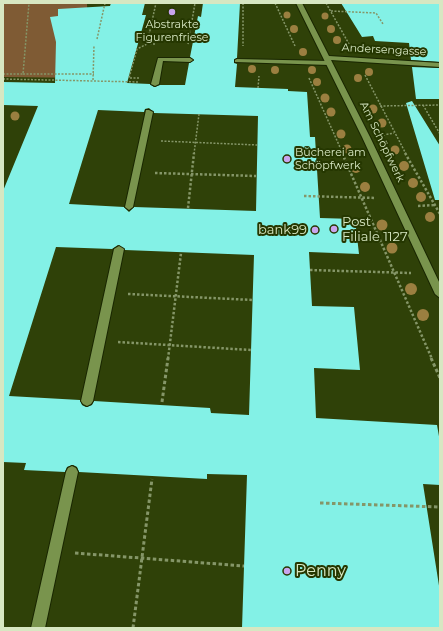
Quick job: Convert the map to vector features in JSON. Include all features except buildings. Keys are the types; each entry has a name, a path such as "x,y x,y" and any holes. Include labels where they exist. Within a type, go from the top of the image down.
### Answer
{"street":[{"name":"Am Schöpfwerk","path":"299,3 395,198 440,294"},
{"path":"155,82 160,59 190,60"},
{"name":"Andersengasse","path":"240,61 302,62 357,60 440,65"},
{"path":"129,207 149,112"},
{"path":"87,401 119,249"},
{"path":"38,628 72,472"}],"path":[{"path":"23,74 29,3"},
{"path":"97,39 105,3"},
{"path":"147,44 156,3"},
{"path":"182,44 188,44 195,3"},
{"path":"240,61 243,3"},
{"path":"275,3 363,197 440,378"},
{"path":"326,3 380,106 440,214"},
{"path":"331,11 376,13 384,24"},
{"path":"155,82 129,78 136,50 147,44 158,44"},
{"path":"93,81 94,45"},
{"path":"3,74 94,74"},
{"path":"3,80 155,82"},
{"path":"423,105 440,134"},
{"path":"380,106 440,105"},
{"path":"188,208 199,114"},
{"path":"143,140 257,145"},
{"path":"136,172 256,176"},
{"path":"304,196 395,198"},
{"path":"162,402 182,253"},
{"path":"310,270 431,274"},
{"path":"110,293 253,300"},
{"path":"100,341 251,350"},
{"path":"133,628 152,479"},
{"path":"320,503 440,507"},
{"path":"55,552 244,566"}],"shaded area":[{"path":"3,3 87,3 89,78 3,77"}],"place":[{"name":"Abstrakte Figurenfriese","path":"172,12"},
{"name":"Bücherei am Schöpfwerk","path":"287,159"},
{"name":"Post Filiale 1127","path":"334,229"},
{"name":"bank99","path":"315,230"},
{"name":"Penny","path":"287,571"}]}
